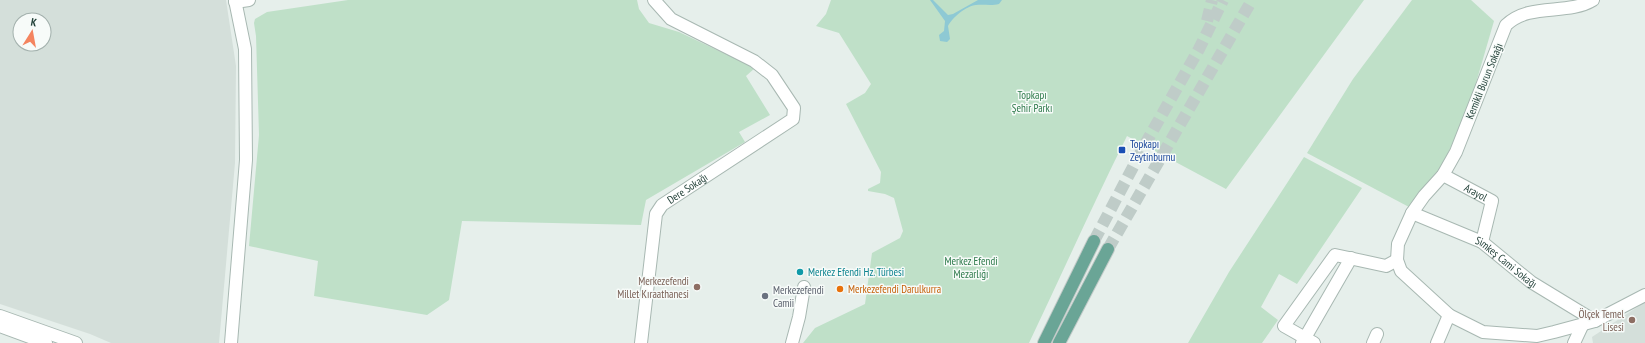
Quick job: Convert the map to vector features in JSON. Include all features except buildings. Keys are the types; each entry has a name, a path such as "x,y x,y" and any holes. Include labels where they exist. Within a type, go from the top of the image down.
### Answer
{"main road":[{"path":"1044,343 1094,241"},
{"path":"1059,343 1108,249"}],"street":[{"path":"231,343 246,160 245,49 235,1 249,0"},
{"name":"Dere Sokağı","path":"641,343 656,214 659,209 662,205 687,188 793,119 794,108 772,75 754,61 671,19 654,0"},
{"name":"Kemikli Burun Sokağı","path":"1397,260 1398,244 1412,213 1424,196 1443,175 1456,152 1506,25 1521,15 1542,10 1569,8 1593,0"},
{"name":"Arayol","path":"1443,175 1492,201 1482,242"},
{"name":"Simkeş Cami Sokağı","path":"1412,213 1482,242 1531,282 1595,321"},
{"path":"1351,258 1307,341 1284,326 1335,255 1351,258 1386,266 1397,260 1400,271 1449,315 1483,332 1537,336 1582,326 1595,321 1645,295"},
{"path":"792,343 799,317 804,287"},
{"path":"1437,343 1449,315"},
{"path":"0,316 76,343"},
{"path":"0,326 46,343"},
{"path":"1574,343 1582,326"}],"shaded area":[{"path":"0,0 226,0 236,66 235,163 219,343 111,343 90,334 0,304"},
{"name":"Ölçek Temel Lisesi","path":"1645,302 1645,343 1593,343 1592,337"}],"green space":[{"path":"348,0 637,0 639,9 649,23 679,32 755,68 746,76 770,115 739,132 745,142 646,200 641,225 462,221 449,300 427,315 314,296 318,261 249,246 259,135 256,36 254,23 255,19 267,12"},
{"name":"Topkapı Şehir Parkı","path":"831,0 1364,0 1226,189 1127,136 1029,343 803,343 815,328 865,304 872,253 900,238 903,231 894,198 885,194 868,191 868,189 880,183 881,172 846,104 865,93 871,84 839,33 816,26 826,14"},
{"path":"1412,0 1471,0 1494,21 1469,107 1443,164 1409,207 1307,153 1353,79"},
{"path":"1304,157 1362,188 1297,284 1279,274 1261,307 1278,320 1262,343 1188,343 1229,272"}],"water":[{"path":"930,0 933,0 948,15 953,14 978,0 1002,0 999,4 972,6 960,12 948,26 950,39 947,42 940,41 939,35 944,31 945,21"}],"tunnel":[{"path":"1207,21 1212,0"},
{"path":"1094,241 1143,148 1199,49 1223,0"},
{"path":"1108,249 1252,0"}],"place":[{"name":"Topkapı Zeytinburnu","path":"1122,150"},
{"name":"Merkez Efendi Hz. Türbesi","path":"800,272"},
{"name":"Merkezefendi Millet Kıraathanesi","path":"697,287"},
{"name":"Merkezefendi Darulkurra","path":"840,289"},
{"name":"Merkezefendi Camii","path":"765,296"},
{"name":"Ölçek Temel Lisesi","path":"1632,320"}],"park label":[{"name":"Merkez Efendi Mezarlığı","path":"971,267"}]}
